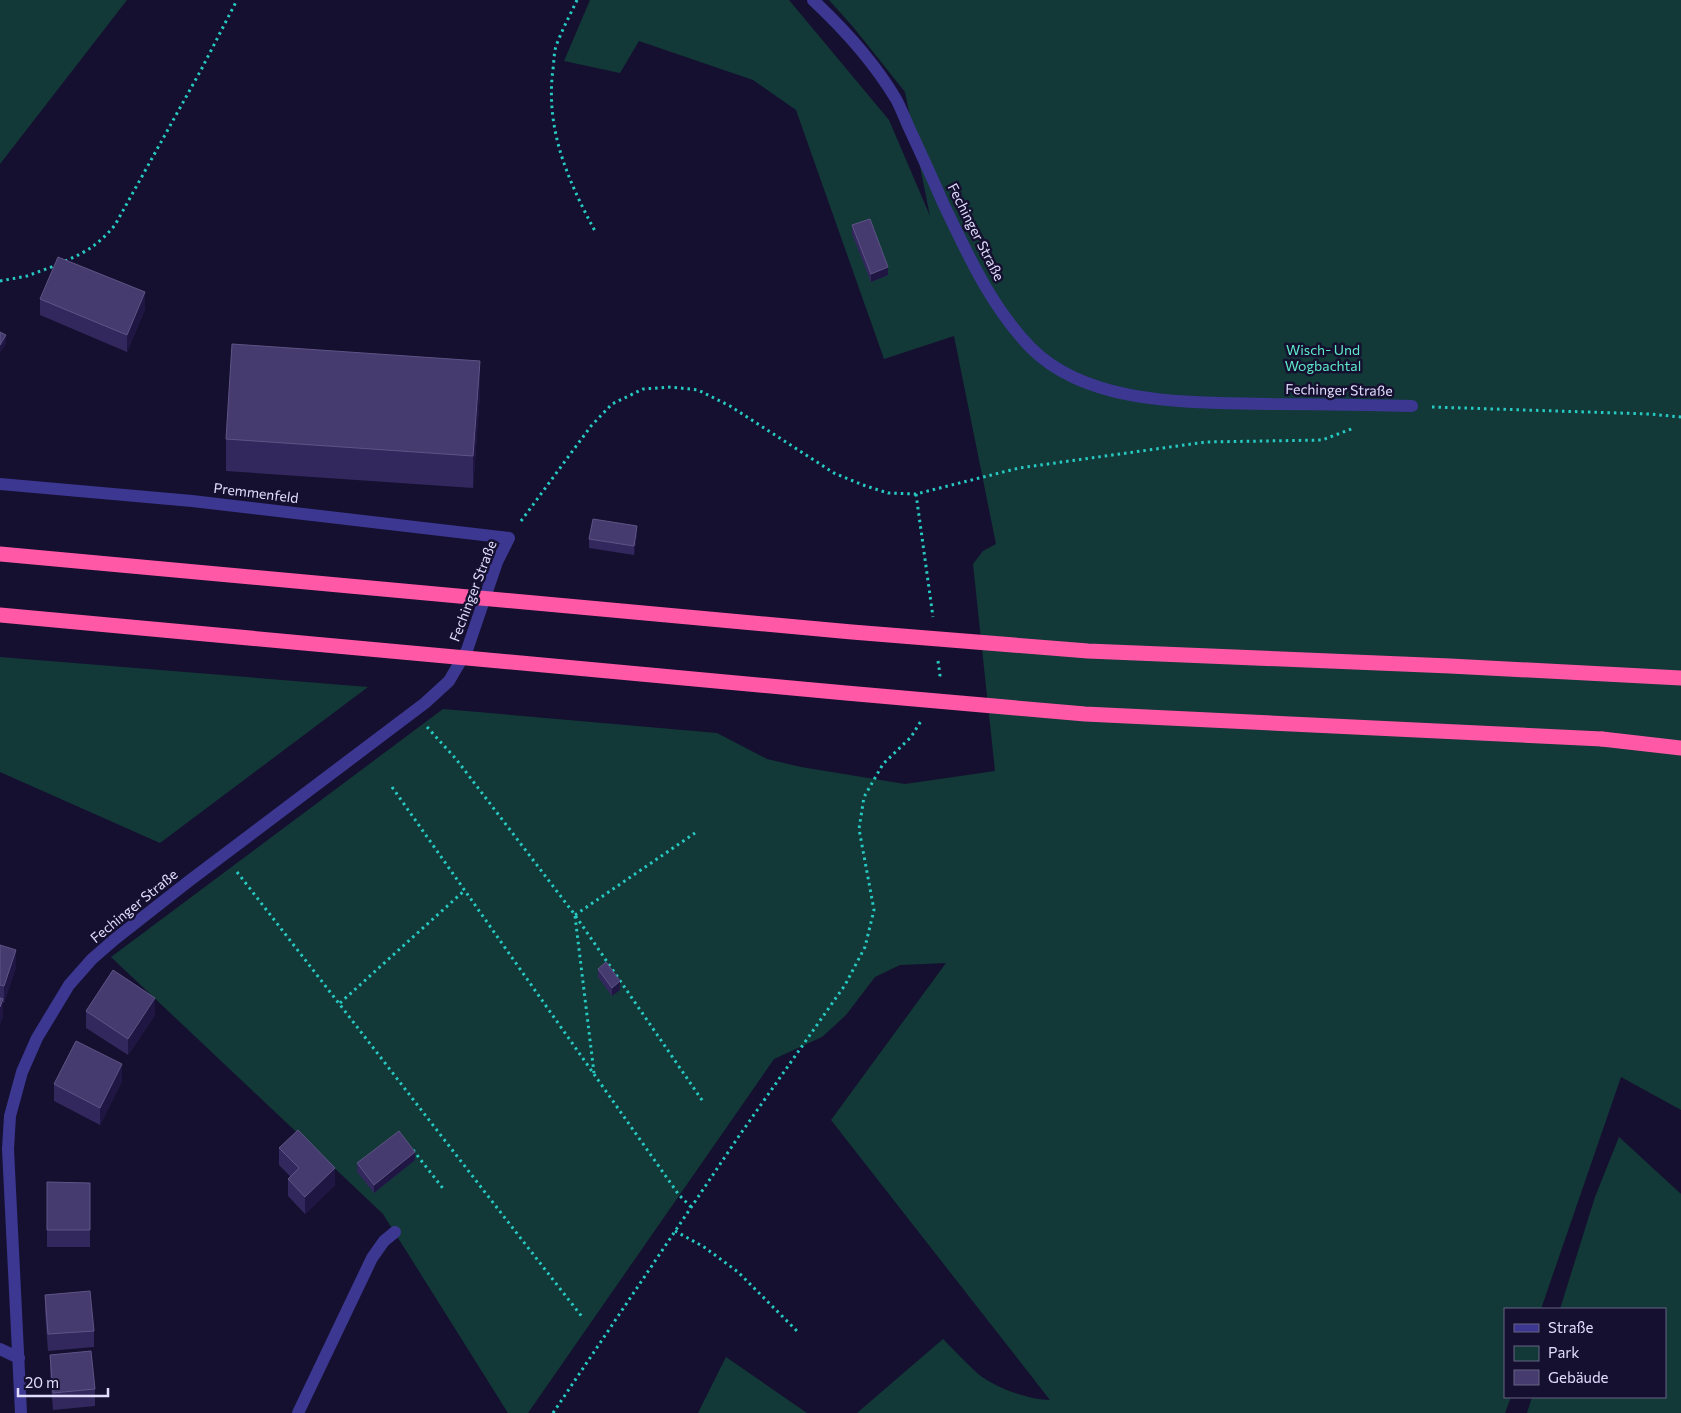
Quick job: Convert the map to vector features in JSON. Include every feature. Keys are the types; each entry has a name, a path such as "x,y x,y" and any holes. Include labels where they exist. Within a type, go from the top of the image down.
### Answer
{"highway":[{"path":"0,554 832,630 1088,650 1681,678"},
{"path":"0,615 1075,713 1602,739 1681,748"}],"street":[{"name":"Fechinger Straße","path":"813,0 852,40 887,86 896,100 966,252 988,291 1010,323 1032,349 1054,366 1109,391 1143,398 1191,402 1412,406"},
{"name":"Premmenfeld","path":"0,484 192,501 509,538"},
{"name":"Fechinger Straße","path":"21,1413 8,1149 10,1116 22,1072 37,1038 69,985 92,960 137,922 425,703 449,681 468,650 497,562 509,538"},
{"path":"298,1413 372,1258 384,1241 394,1232"},
{"path":"0,1349 19,1358"}],"path":[{"path":"0,281 27,276 78,256 102,240 115,225 197,78 237,0"},
{"path":"577,0 556,47 551,82 552,120 556,142 566,169 582,208 596,233"},
{"path":"509,538 591,426 612,404 643,389 671,387 698,390 730,406 834,472 863,485 888,493 916,494 1019,468 1206,442 1322,440 1358,426"},
{"path":"1412,406 1650,414 1681,417"},
{"path":"916,494 934,622"},
{"path":"938,657 940,675 938,682"},
{"path":"425,703 427,727 456,759 575,915 704,1103"},
{"path":"553,1413 691,1207 845,985 865,947 874,910 859,829 864,797 883,764 911,737 921,721"},
{"path":"392,787 679,1196 691,1207"},
{"path":"575,915 695,833"},
{"path":"225,855 583,1318"},
{"path":"340,1003 465,890"},
{"path":"575,915 594,1074"},
{"path":"407,1150 410,1147 445,1191"},
{"path":"675,1231 718,1256 738,1272 798,1332"}],"green space":[{"path":"0,0 127,0 0,164"},
{"name":"Wisch- Und Wogbachtal","path":"590,0 789,0 889,120 930,216 905,92 829,0 1681,0 1681,1110 1621,1077 1541,1308 1504,1308 1504,1398 1511,1398 1505,1413 857,1413 943,1339 977,1373 992,1383 1032,1398 1050,1400 831,1120 946,963 900,965 875,977 846,1015 822,1037 774,1059 528,1413 508,1413 383,1214 111,957 443,709 717,733 767,759 801,767 905,784 995,771 973,564 983,551 996,544 954,336 884,359 796,110 753,80 639,41 620,73 564,61"},
{"path":"0,657 368,687 160,843 0,772"},
{"path":"1619,1137 1681,1194 1681,1413 1527,1413 1532,1398 1666,1398 1666,1308 1560,1308 1595,1197"},
{"path":"726,1357 807,1413 698,1413"}],"building":[{"path":"870,219 888,267 871,274 852,225"},
{"path":"58,257 145,292 127,335 40,299"},
{"path":"0,332 6,335 0,345"},
{"path":"232,344 480,361 473,456 226,439"},
{"path":"593,519 637,526 634,546 589,539"},
{"path":"0,945 16,950 4,986 0,985"},
{"path":"606,962 620,981 612,988 598,969"},
{"path":"113,970 155,998 128,1039 86,1011"},
{"path":"76,1041 122,1064 100,1108 54,1084"},
{"path":"298,1130 335,1168 305,1197 288,1179 299,1168 279,1148"},
{"path":"399,1131 415,1152 374,1185 357,1163"},
{"path":"47,1182 90,1183 90,1230 47,1230"},
{"path":"90,1291 94,1331 48,1334 45,1295"},
{"path":"91,1351 95,1389 53,1393 50,1355"}]}
